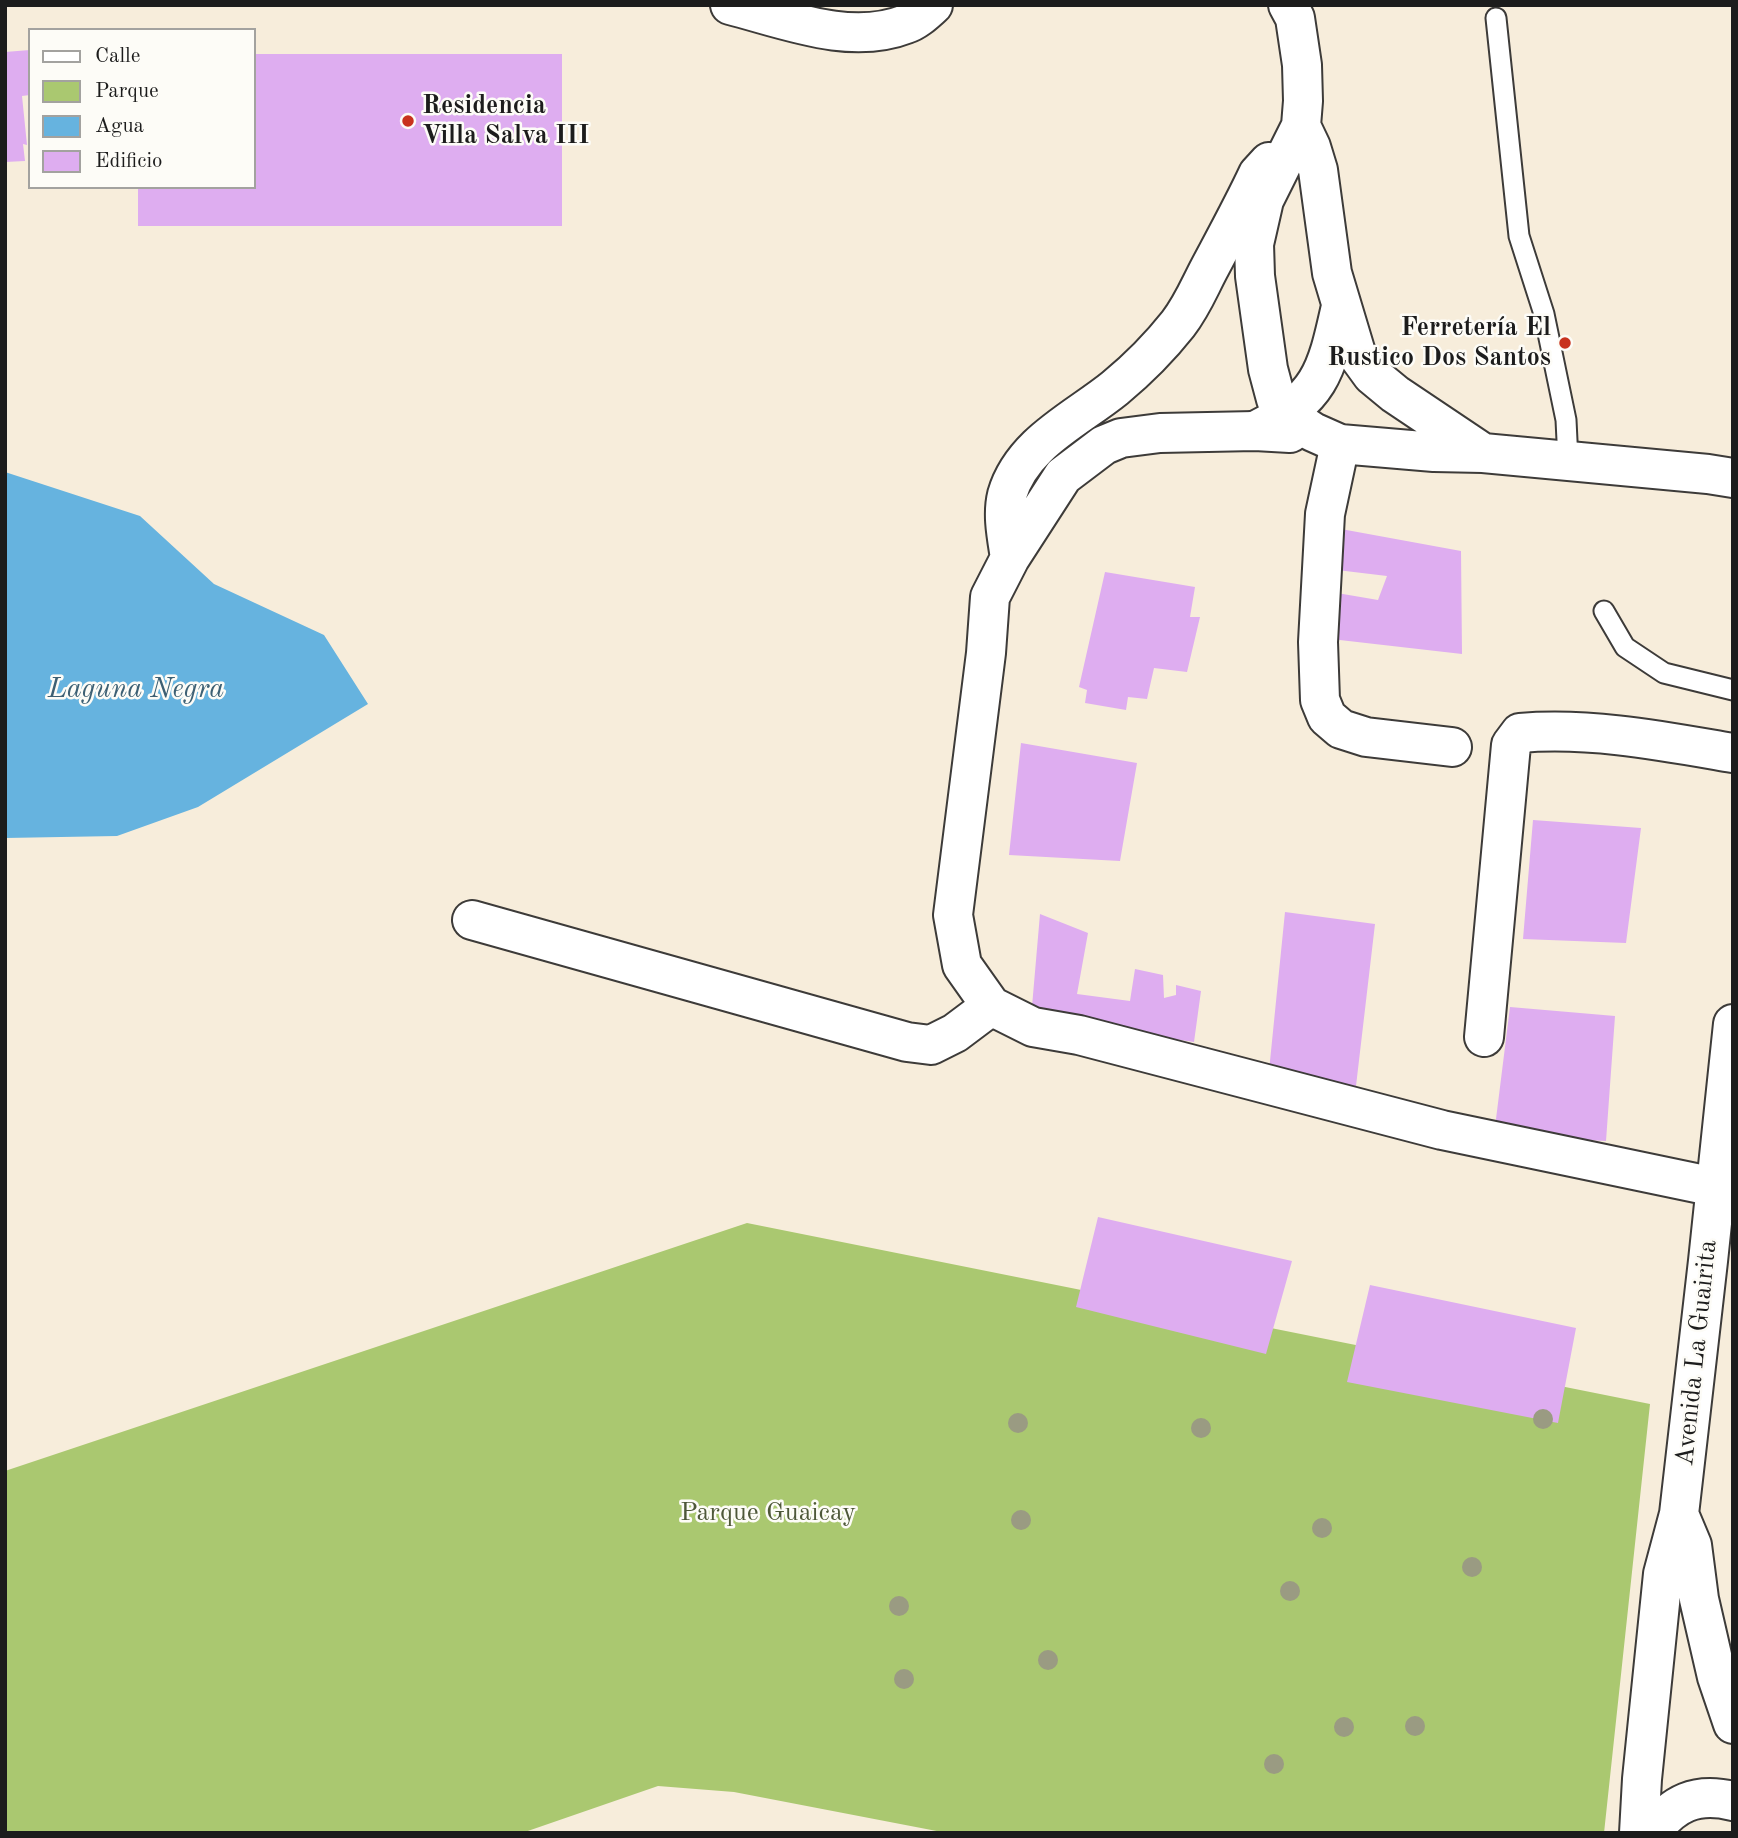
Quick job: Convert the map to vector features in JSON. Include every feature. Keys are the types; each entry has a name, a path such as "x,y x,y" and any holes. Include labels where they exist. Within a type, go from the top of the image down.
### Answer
{"street":[{"path":"730,5 836,32 883,32 909,23 933,5"},
{"path":"1270,423 1276,400 1268,369 1255,276 1254,244 1264,200 1301,126 1302,65 1295,18 1288,5"},
{"path":"1301,126 1318,170 1332,273 1356,353 1372,375 1395,394 1483,453"},
{"path":"1010,558 1005,525 1007,495 1018,472 1035,450 1057,429 1092,406 1138,369 1179,322 1195,301 1258,174 1301,126"},
{"path":"1270,423 1315,386 1326,366 1341,304"},
{"path":"1715,1187 1441,1130 1079,1035 1033,1027 991,1006 962,965 953,915 986,653 990,597 1010,558 1063,477 1104,446 1121,438 1270,423 1314,432 1335,442 1434,452 1483,453 1733,478"},
{"path":"1335,442 1325,514 1318,642 1320,700 1327,717 1341,729 1366,737 1451,747"},
{"path":"1484,1037 1511,745 1520,733 1558,730 1733,753"},
{"path":"472,919 907,1042 931,1045 954,1033 991,1006"},
{"name":"Avenida La Guairita","path":"1639,1833 1662,1574 1678,1514 1733,1024"},
{"path":"1678,1514 1692,1545 1699,1599 1717,1677 1733,1724"},
{"path":"1651,1833 1664,1815 1685,1802 1707,1797 1733,1801"}],"lane":[{"path":"1496,18 1520,236 1544,314 1566,420 1568,461"},
{"path":"1604,611 1625,647 1664,673 1733,690"}],"green space":[{"name":"Parque Guaicay","path":"747,1223 1650,1404 1604,1833 947,1833 734,1792 658,1786 522,1833 5,1833 5,1471"}],"water":[{"name":"Laguna Negra","path":"5,472 140,516 214,584 324,635 368,704 198,807 117,836 5,838"}],"building":[{"path":"28,50 28,95 22,96 27,145 23,144 25,161 5,162 5,52"},
{"name":"Residencia Villa Salva III","path":"256,54 562,54 562,226 138,226 138,189 256,189"},
{"path":"1341,529 1461,551 1462,654 1331,639 1337,593 1378,600 1387,576 1337,570"},
{"path":"1105,572 1195,587 1190,617 1200,617 1187,672 1154,668 1147,699 1128,697 1126,710 1085,703 1087,690 1079,687"},
{"path":"1021,743 1137,763 1120,861 1009,855"},
{"path":"1533,820 1641,828 1626,943 1523,939"},
{"path":"1285,912 1375,924 1356,1086 1269,1071"},
{"path":"1040,914 1088,933 1077,994 1130,1001 1135,969 1163,975 1164,998 1176,995 1176,985 1201,991 1194,1042 1031,1018"},
{"path":"1510,1007 1615,1016 1606,1141 1494,1135"},
{"path":"1098,1217 1292,1261 1266,1354 1076,1307"},
{"path":"1370,1285 1576,1328 1558,1423 1347,1382"}],"place":[{"name":"Residencia Villa Salva III","path":"408,121"},
{"name":"Ferretería El Rustico Dos Santos","path":"1565,343"}]}
